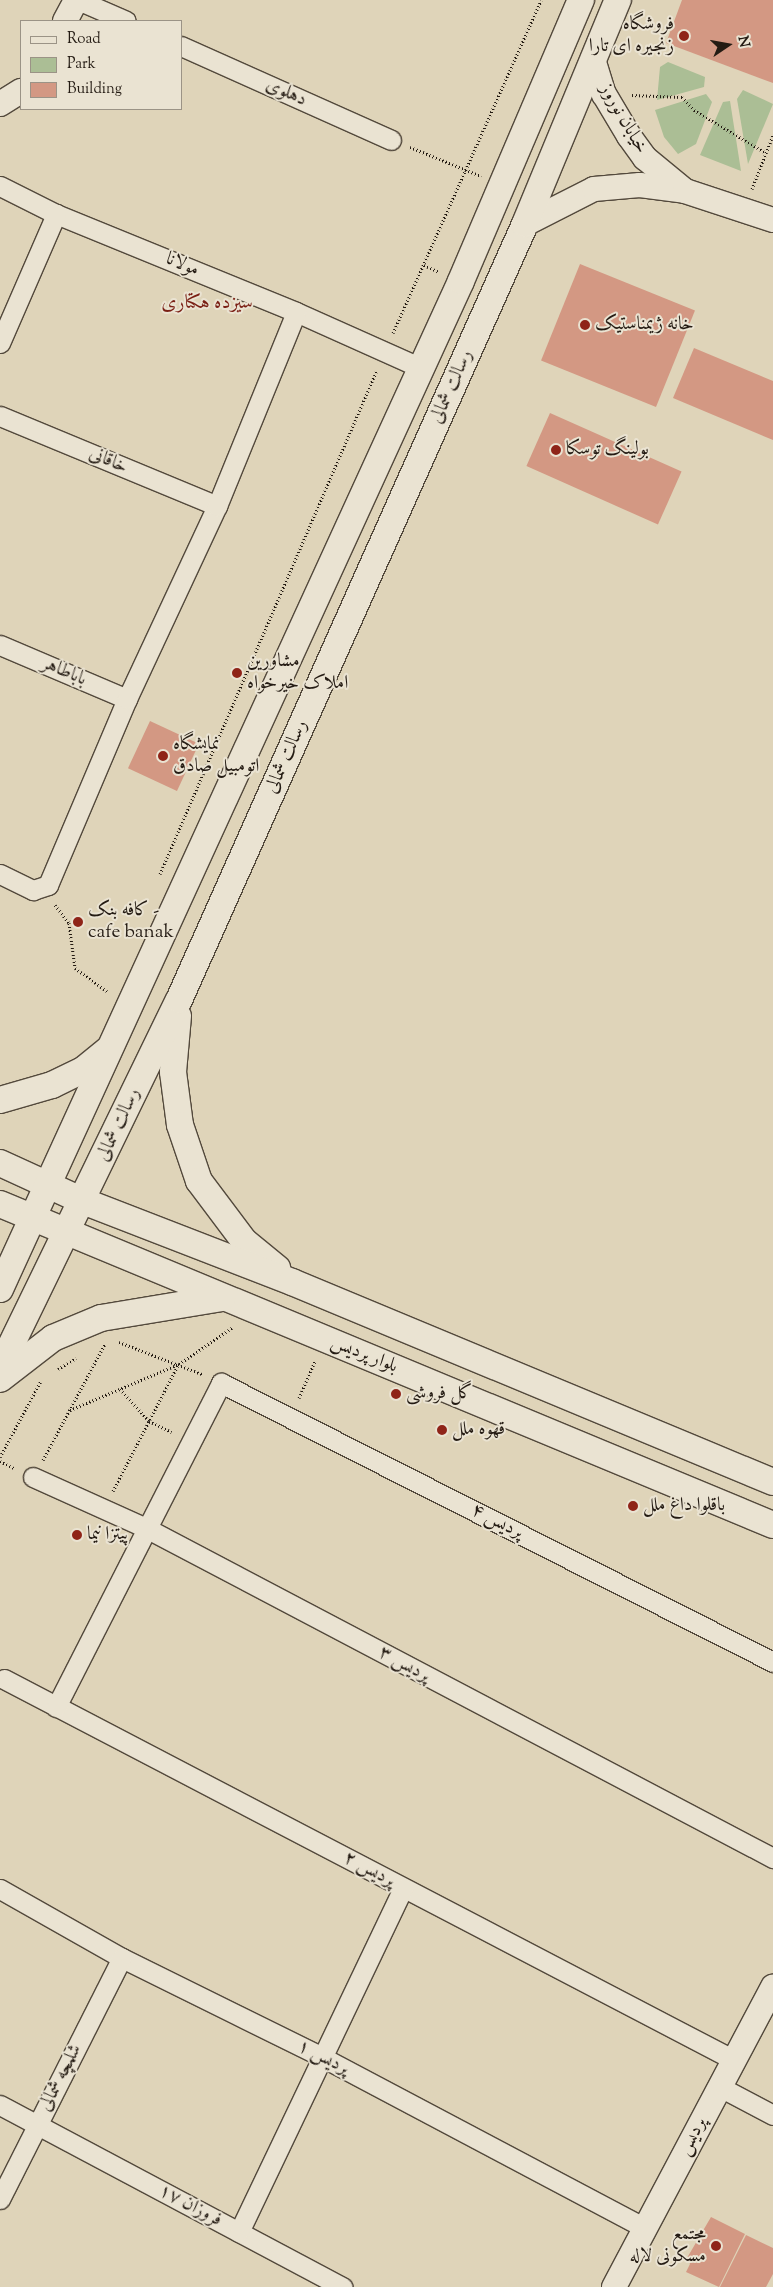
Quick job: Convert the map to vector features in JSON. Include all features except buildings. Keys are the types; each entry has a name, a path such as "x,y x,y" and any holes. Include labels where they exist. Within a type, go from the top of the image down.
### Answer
{"main road":[{"name":"رسالت شمالی","path":"0,1289 35,1219 419,367 504,185 581,0"},
{"name":"رسالت شمالی","path":"0,1368 10,1322 84,1201 179,1000 525,224 618,0"},
{"path":"179,1000 173,1072 180,1125 199,1181 244,1241 292,1282"},
{"path":"0,1100 52,1086 83,1070 111,1048"},
{"path":"83,1109 119,1126"},
{"name":"بلوار پردیس","path":"0,1163 84,1201 292,1282 773,1482"},
{"name":"بلوار پردیس","path":"0,1204 224,1298 316,1352 773,1525"},
{"path":"0,1379 53,1338 101,1318 224,1298"},
{"path":"316,1352 342,1303"}],"street":[{"path":"66,20 77,0 124,20"},
{"name":"دهلوی","path":"182,46 391,140"},
{"name":"خیابان نوروز","path":"593,59 604,94 645,158 685,191"},
{"path":"0,104 20,92"},
{"name":"خیابان نوروز","path":"525,224 594,188 640,185 685,191 773,220"},
{"name":"مولانا","path":"0,186 56,214 296,312 419,367"},
{"path":"2,335 56,214"},
{"path":"0,874 33,890 42,889 48,885 127,699 216,506 296,312"},
{"name":"خاقانی","path":"0,416 216,506"},
{"name":"باباطاهر","path":"0,644 127,699"},
{"path":"56,1707 221,1383"},
{"name":"پردیس ۴","path":"221,1383 773,1662"},
{"name":"پردیس ۳","path":"33,1477 146,1528 773,1858"},
{"name":"پردیس ۲","path":"4,1680 734,2060"},
{"path":"239,2232 403,1888"},
{"name":"پردیس ۱","path":"0,1889 122,1958 322,2057 645,2228"},
{"name":"شلمچه شمالی","path":"0,2199 122,1958"},
{"name":"پردیس","path":"614,2287 773,1988"},
{"path":"720,2087 773,2115"},
{"name":"فروزان ۱۷","path":"0,2105 343,2287"}],"path":[{"path":"156,882 385,352 541,0"},
{"path":"604,94 682,97 694,110 766,153"},
{"path":"744,210 773,135"},
{"path":"391,140 504,185"},
{"path":"42,889 69,923 75,968 130,1007"},
{"path":"109,992 113,983"},
{"path":"70,1410 178,1364 234,1326 241,1329"},
{"path":"109,1338 178,1364 221,1383"},
{"path":"101,1343 109,1338"},
{"path":"33,1477 109,1338"},
{"path":"290,1418 316,1352"},
{"path":"50,1373 84,1353"},
{"path":"104,1509 178,1364"},
{"path":"0,1457 42,1378"},
{"path":"120,1389 149,1422 191,1441"}],"green space":[{"path":"668,62 705,77 704,87 657,100 660,67"},
{"path":"743,90 773,104 748,164 737,99"},
{"path":"706,94 712,102 696,144 678,154 664,137 655,110"},
{"path":"730,101 741,171 700,155 723,102"}],"place":[{"name":"فروشگاه زنجیره ای تارا","path":"684,36"},
{"name":"خانه ژیمناستیک","path":"585,325"},
{"name":"بولینگ توسکا","path":"556,450"},
{"name":"مشاورین املاک خیرخواه","path":"237,673"},
{"name":"نمایشگاه اتومبیل صادق","path":"163,756"},
{"name":"کافه بنک - cafe banak","path":"78,922"},
{"name":"گل فروشی","path":"396,1394"},
{"name":"قهوه ملل","path":"442,1430"},
{"name":"باقلوا داغ ملل","path":"633,1506"},
{"name":"پیتزا نیما","path":"77,1535"},
{"name":"مجتمع مسکونی لاله","path":"716,2246"}],"district":[{"name":"سیزده هکتاری","path":"207,303"}]}
